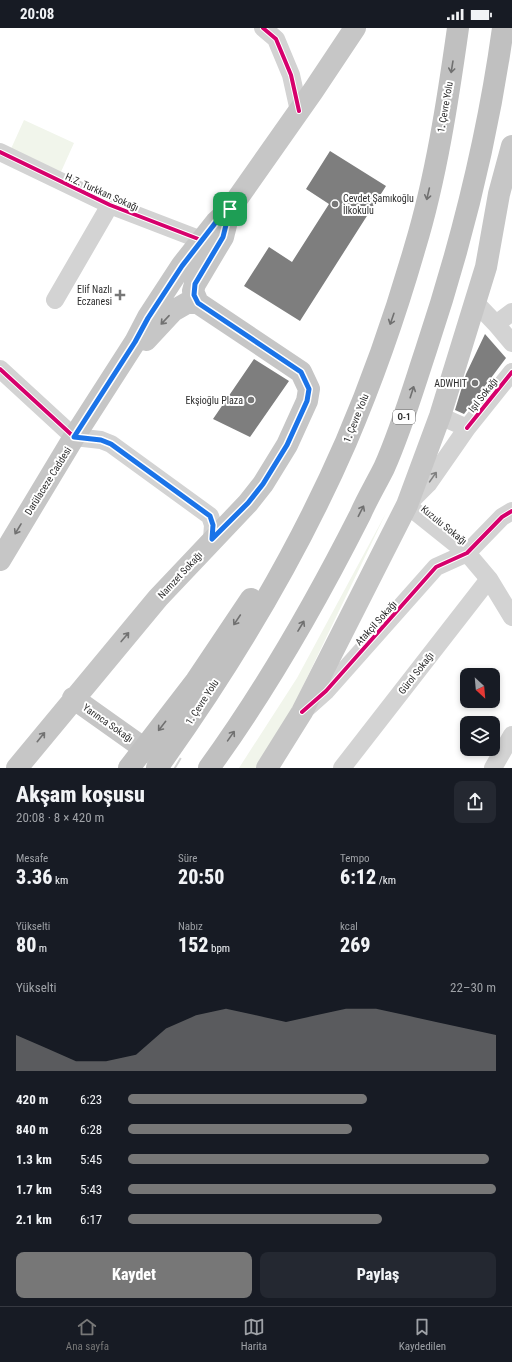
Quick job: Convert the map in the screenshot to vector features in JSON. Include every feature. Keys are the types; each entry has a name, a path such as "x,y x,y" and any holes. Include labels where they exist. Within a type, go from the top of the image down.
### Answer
{"highway":[{"name":"1. Çevre Yolu","path":"157,768 187,726 250,628 314,511 346,444 367,392 416,246 429,191 449,86 458,28"},
{"name":"O-1","path":"209,768 241,722 312,607 384,467 407,409 448,285 494,92 502,28"},
{"path":"129,768 196,682 251,600 290,529 346,444"}],"main road":[{"name":"Darülaceze Caddesi","path":"0,560 74,437 182,266 216,222 230,209 355,28"},
{"path":"267,768 302,712 407,505 440,416 474,301 486,267 499,194 512,146"},
{"path":"135,342 148,339 164,320 180,306 186,303 198,303 194,295 195,284 223,237 230,209"},
{"name":"Namzet Sokağı","path":"17,768 73,698 158,598 212,539 248,503 263,484 287,445 307,401 309,389 301,372 198,303"},
{"name":"Yarınca Sokağı","path":"73,698 142,747"}],"street":[{"path":"270,34 291,75 299,111"},
{"name":"H.Z. Turkkan Sokağı","path":"0,152 110,205 201,240"},
{"path":"55,300 110,205"},
{"path":"474,301 512,343"},
{"path":"496,324 512,312"},
{"path":"0,369 74,437 101,440 111,444 193,502 210,516 213,525 212,539"},
{"name":"Işıl Sokağı","path":"407,505 428,484 467,428 512,372"},
{"path":"440,416 467,428"},
{"name":"Kuzulu Sokağı","path":"407,505 467,553 489,579 512,617"},
{"path":"467,553 509,518"},
{"name":"Atakçil Sokağı","path":"302,712 326,691 436,567 467,553"},
{"name":"Gürol Sokağı","path":"342,768 489,579"},
{"path":"493,768 512,735"}],"shaded area":[{"path":"24,120 74,143 60,174 10,151"},
{"path":"386,513 277,740 256,768 239,768 297,678"}],"building":[{"path":"330,151 386,186 300,321 244,286 269,247 292,262 329,204 306,189"},
{"name":"ADWHIT","path":"485,334 506,358 464,414 455,410 466,374"},
{"name":"Ekşioğlu Plaza","path":"254,359 289,381 250,437 213,419"}],"tunnel":[{"path":"146,750 176,768"}],"cycle path":[{"path":"263,28 276,39 291,75 299,111"},
{"path":"0,152 110,205 201,240"},
{"path":"0,369 74,437 101,440 111,444 210,516 213,525 212,539"},
{"path":"467,428 512,372"},
{"path":"302,712 326,691 436,567 467,553 502,517 512,511"}],"place":[{"name":"Cevdet Şamıkoğlu İlkokulu","path":"335,204"},
{"name":"Elif Nazlı Eczanesi","path":"120,295"},
{"name":"ADWHIT","path":"475,383"},
{"name":"Ekşioğlu Plaza","path":"251,400"}],"route":[{"path":"230,209 223,237 195,284 193,291 194,295 198,303 294,366 301,372 309,389 307,401 287,445 263,484 248,503 212,539 213,525 210,516 193,502 111,444 101,440 74,437 182,266 216,222 230,209"}]}
